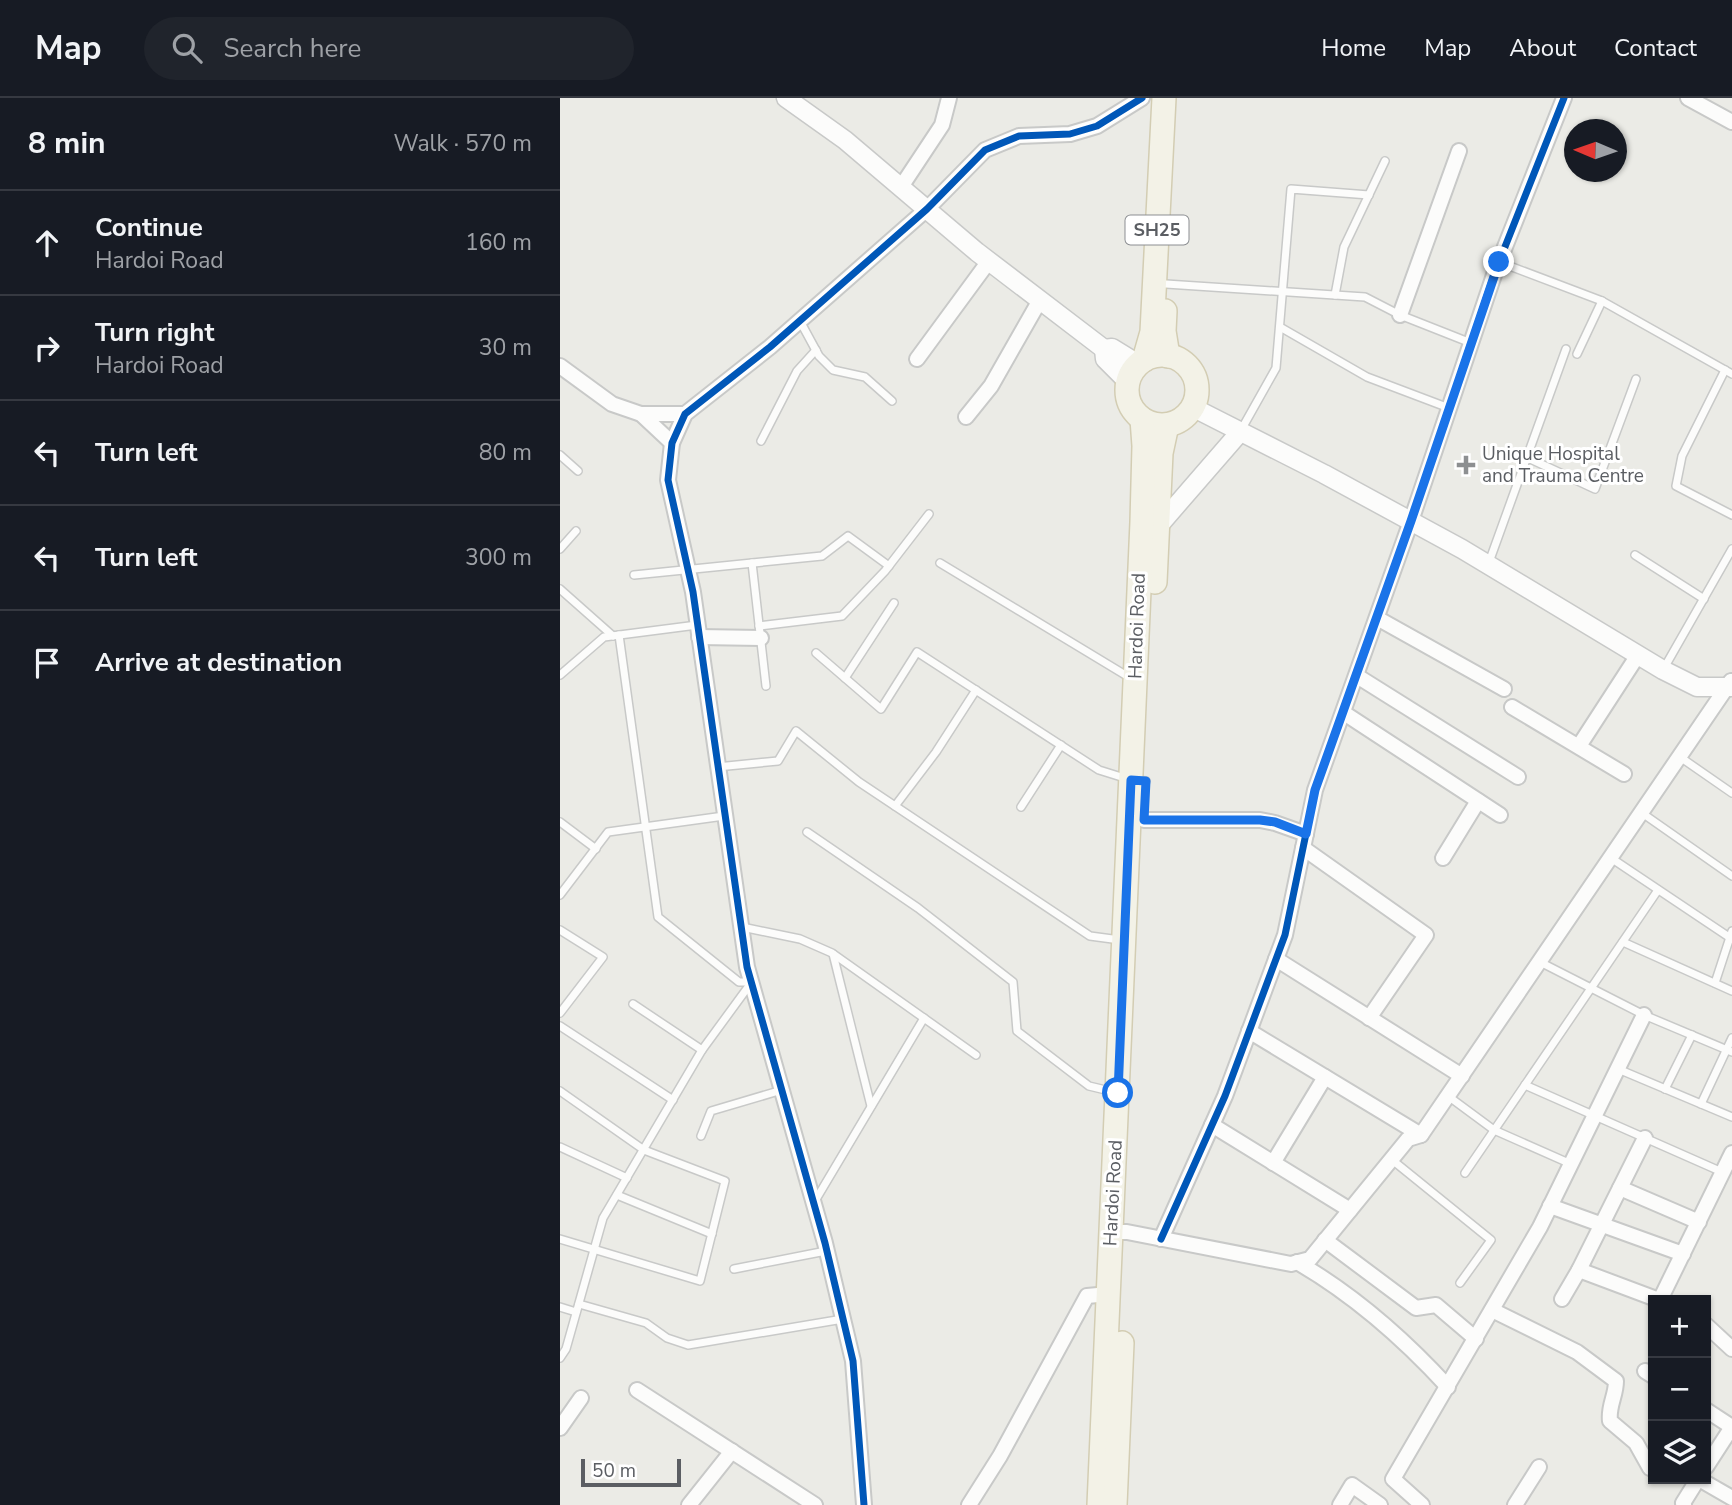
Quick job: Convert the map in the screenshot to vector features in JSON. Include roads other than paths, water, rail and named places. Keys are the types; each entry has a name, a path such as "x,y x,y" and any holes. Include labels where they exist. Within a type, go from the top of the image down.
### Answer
{"main road":[{"name":"SH25","path":"1137,369 1152,332 1164,98"},
{"name":"SH25","path":"1168,356 1164,331 1173,98"},
{"path":"1156,356 1168,356 1183,362 1196,384 1192,407 1180,420 1167,425 1153,424 1142,419 1132,408 1127,393 1137,369 1156,356"},
{"name":"Hardoi Road","path":"1115,1505 1118,1093 1124,941 1138,781 1149,530 1142,419"},
{"name":"Hardoi Road","path":"1099,1505 1109,1294 1119,1232 1144,820 1138,781 1135,681 1149,530 1167,425"}],"street":[{"path":"786,98 845,140 989,261 1104,349 1105,359 1137,369"},
{"path":"901,187 942,125 949,98"},
{"path":"864,1505 853,1360 752,982 741,927 688,569 668,480 672,443 685,414 800,321 927,209 985,150 1019,136 1070,134 1097,126 1142,98"},
{"path":"1161,1239 1212,1125 1285,935 1315,790 1357,676 1499,262 1564,98"},
{"path":"1688,98 1732,122"},
{"path":"1400,315 1459,151"},
{"path":"917,359 989,261"},
{"path":"966,417 991,386 1040,300"},
{"path":"560,366 612,404 641,414 685,414"},
{"path":"1192,407 1411,521 1663,670 1697,687 1731,684"},
{"path":"641,414 672,443"},
{"path":"1149,530 1240,432"},
{"path":"1377,618 1504,689"},
{"path":"698,631 760,632"},
{"path":"1579,746 1637,655"},
{"path":"1357,676 1518,777"},
{"path":"1119,1232 1292,1264 1310,1259 1408,1139 1421,1135 1731,684"},
{"path":"1512,707 1624,774"},
{"path":"1343,713 1500,815"},
{"path":"1443,858 1478,801"},
{"path":"1144,820 1275,822 1305,841 1426,935 1369,1018"},
{"path":"1276,959 1462,1076"},
{"path":"1422,1505 1394,1479 1550,1206 1644,1015"},
{"path":"1249,1031 1421,1135"},
{"path":"1273,1163 1325,1077"},
{"path":"1212,1125 1350,1210"},
{"path":"1562,1299 1580,1270 1645,1138"},
{"path":"1662,1295 1732,1153"},
{"path":"1620,1188 1699,1222"},
{"path":"1550,1206 1683,1254"},
{"path":"1325,1240 1416,1308 1436,1306 1476,1339"},
{"path":"1297,1262 1370,1312 1426,1362 1448,1387"},
{"path":"1580,1270 1648,1296"},
{"path":"969,1505 1000,1456 1087,1296 1109,1294"},
{"path":"1492,1310 1577,1352 1616,1381 1616,1395 1609,1410 1610,1421 1636,1443 1648,1464"},
{"path":"1711,1330 1732,1349"},
{"path":"637,1390 815,1505"},
{"path":"560,1427 581,1398"},
{"path":"1711,1413 1732,1427 1711,1459"},
{"path":"689,1505 732,1451"},
{"path":"1515,1505 1539,1467"},
{"path":"1684,1505 1695,1484"},
{"path":"1707,1484 1732,1498"},
{"path":"1340,1505 1352,1485 1380,1505"}],"lane":[{"path":"1335,295 1344,247 1385,161"},
{"path":"1240,432 1276,368 1291,189 1369,195"},
{"path":"1499,262 1602,301 1729,372 1682,456 1676,486 1732,515"},
{"path":"1166,284 1365,297 1400,315 1471,343"},
{"path":"1577,354 1602,301"},
{"path":"800,321 816,350 833,370 865,377 892,401"},
{"path":"1280,327 1367,377 1449,408"},
{"path":"1488,565 1566,349"},
{"path":"761,442 797,372 816,350"},
{"path":"1527,457 1595,489 1636,379"},
{"path":"560,455 578,471"},
{"path":"760,632 842,616 889,566 929,514"},
{"path":"560,549 576,531"},
{"path":"634,575 822,556 848,536 889,566"},
{"path":"1663,670 1732,549"},
{"path":"1635,555 1704,599"},
{"path":"752,563 766,686"},
{"path":"940,563 1135,681"},
{"path":"561,591 616,635 658,917 739,982 752,982"},
{"path":"845,678 894,603"},
{"path":"560,675 604,637 698,631"},
{"path":"816,653 881,709 917,652 1100,770 1138,781"},
{"path":"895,806 936,752 976,690"},
{"path":"717,767 778,761 796,731 859,782 1090,936 1124,941"},
{"path":"1021,807 1061,745"},
{"path":"1680,757 1732,793"},
{"path":"1642,813 1732,876"},
{"path":"560,895 608,832 724,816"},
{"path":"560,822 596,849"},
{"path":"807,832 918,908 1013,982 1017,1031 1089,1086 1118,1093"},
{"path":"1611,858 1731,936 1715,983"},
{"path":"1465,1173 1658,890"},
{"path":"741,927 800,939 832,953 976,1055"},
{"path":"560,930 603,957 560,1013"},
{"path":"1623,943 1732,991"},
{"path":"832,953 871,1106"},
{"path":"1540,962 1644,1015 1730,1051"},
{"path":"560,1358 578,1308 603,1218 702,1050 752,982"},
{"path":"633,1004 702,1050"},
{"path":"813,1203 924,1018"},
{"path":"560,1026 673,1100"},
{"path":"1665,1089 1692,1035"},
{"path":"1701,1104 1730,1051 1732,1038"},
{"path":"1618,1069 1732,1117"},
{"path":"1525,1085 1723,1172"},
{"path":"701,1136 711,1111 782,1090"},
{"path":"560,1091 644,1150 725,1181 700,1281 560,1239"},
{"path":"1448,1096 1494,1130 1571,1164"},
{"path":"560,1147 628,1178"},
{"path":"1391,1160 1491,1240 1460,1283"},
{"path":"617,1195 712,1234"},
{"path":"734,1269 826,1251"},
{"path":"560,1307 578,1308 646,1323 667,1338 688,1345 843,1319"}],"place":[{"name":"Unique Hospital and Trauma Centre","path":"1466,465"}]}
